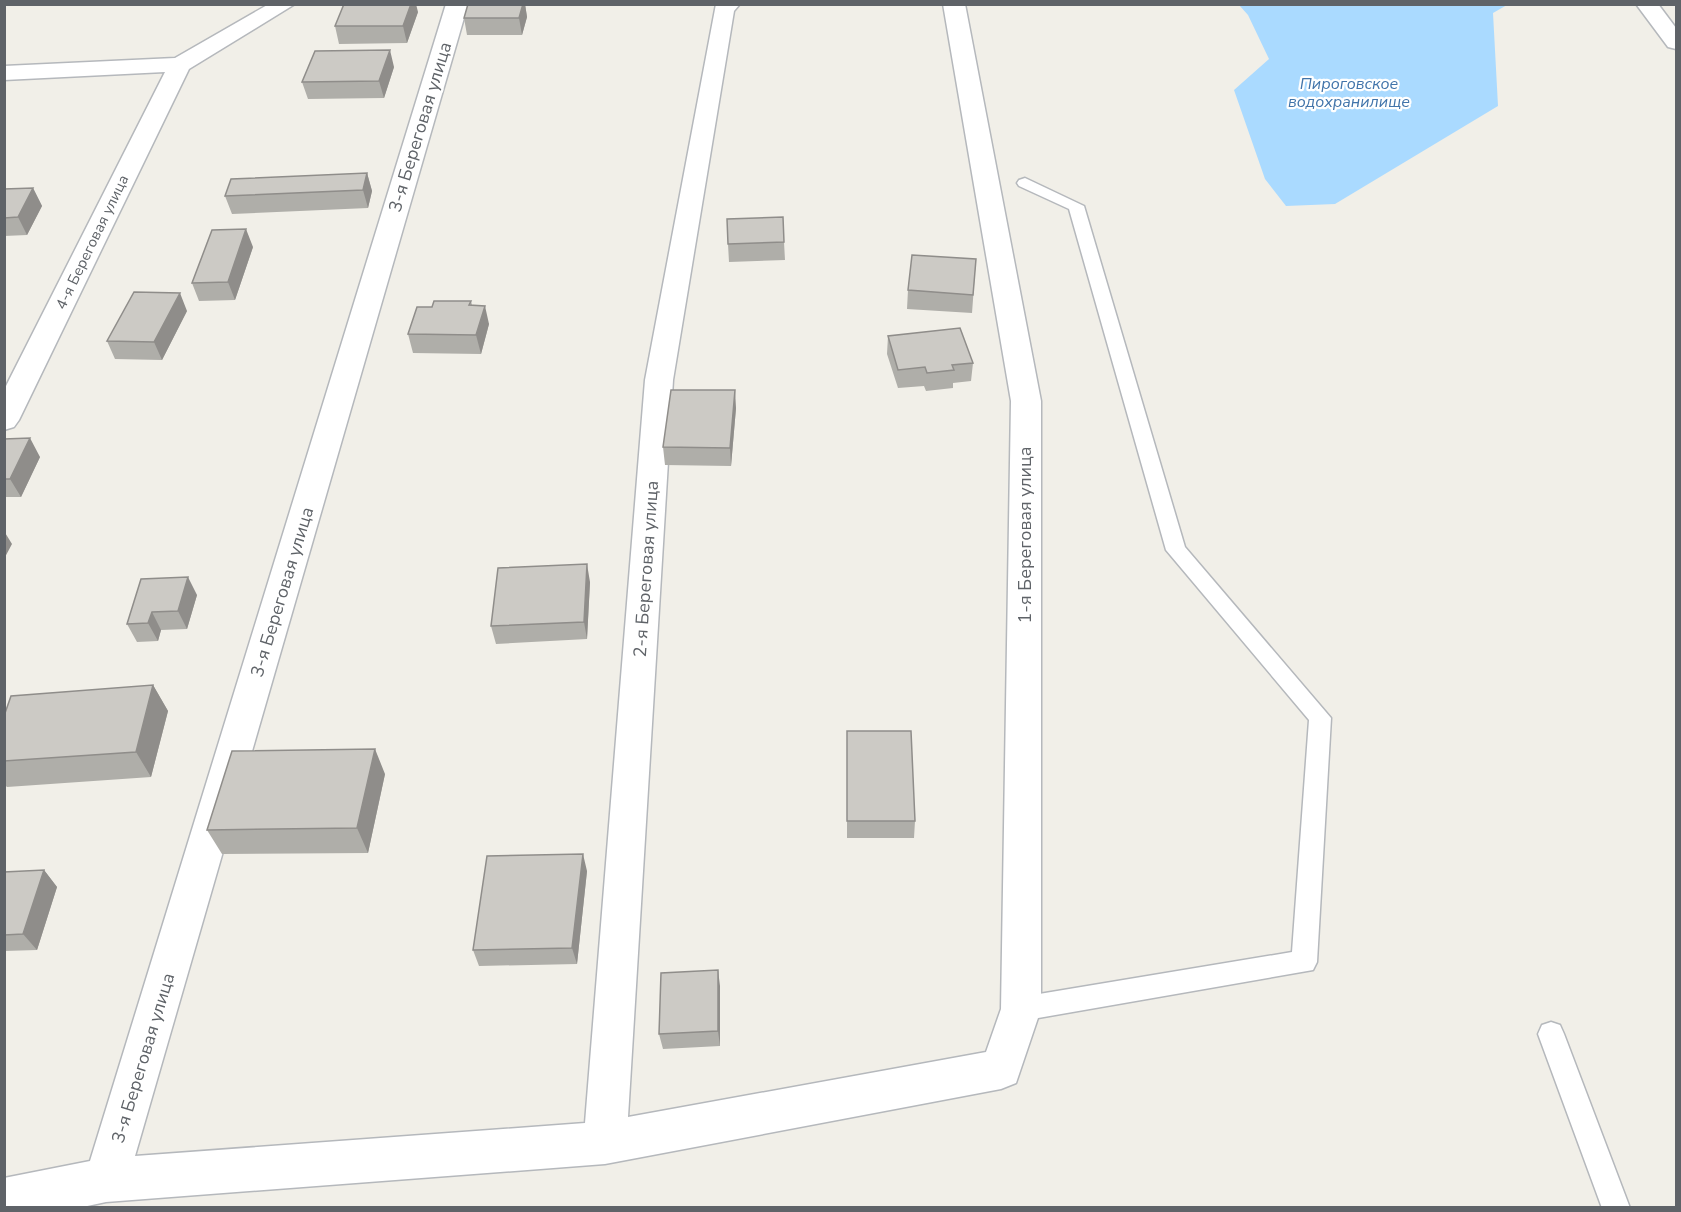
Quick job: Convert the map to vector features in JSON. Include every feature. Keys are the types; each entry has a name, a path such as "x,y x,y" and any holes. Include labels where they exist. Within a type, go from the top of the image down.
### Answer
{"street":[{"path":"4,73 180,65 285,4"},
{"name":"3-я Береговая улица","path":"106,1180 457,4"},
{"name":"2-я Береговая улица","path":"605,1143 659,380 724,8 730,4"},
{"name":"1-я Береговая улица","path":"605,1143 1001,1069 1021,1009 1026,401 954,4"},
{"path":"1646,4 1677,42"},
{"name":"4-я Береговая улица","path":"4,420 180,65"},
{"path":"4,1200 106,1180 605,1143"}],"lane":[{"path":"1021,1009 1304,962 1320,718 1176,550 1076,206 1025,183"},
{"path":"1551,1034 1616,1208"}],"water":[{"name":"Пироговское водохранилище","path":"1239,5 1507,5 1493,13 1498,106 1335,204 1286,206 1265,179 1234,90 1269,59 1248,15"}],"building":[{"path":"344,4 411,4 403,26 335,26"},
{"path":"468,4 523,4 519,18 464,18"},
{"path":"390,50 379,81 302,82 315,51"},
{"path":"367,173 363,190 225,196 231,179"},
{"path":"33,188 18,217 4,218 4,189"},
{"path":"783,217 784,242 728,244 727,219"},
{"path":"246,229 228,282 192,283 212,230"},
{"path":"912,255 976,259 973,295 908,290"},
{"path":"134,292 180,293 154,342 107,341"},
{"path":"434,301 471,301 469,305 485,306 476,335 408,334 417,307 432,307"},
{"path":"960,328 973,363 952,365 954,370 927,373 925,367 898,370 888,336"},
{"path":"671,390 735,390 730,448 663,447"},
{"path":"30,438 10,479 4,479 4,439"},
{"path":"587,564 584,622 491,626 498,568"},
{"path":"188,577 178,611 152,612 148,623 127,624 141,579"},
{"path":"153,685 136,752 4,761 4,716 11,696"},
{"path":"847,731 911,731 915,821 847,821"},
{"path":"375,749 357,828 207,830 232,751"},
{"path":"583,854 572,948 473,950 487,856"},
{"path":"44,870 23,934 4,935 4,872"},
{"path":"718,970 718,1031 659,1034 661,973"}]}
